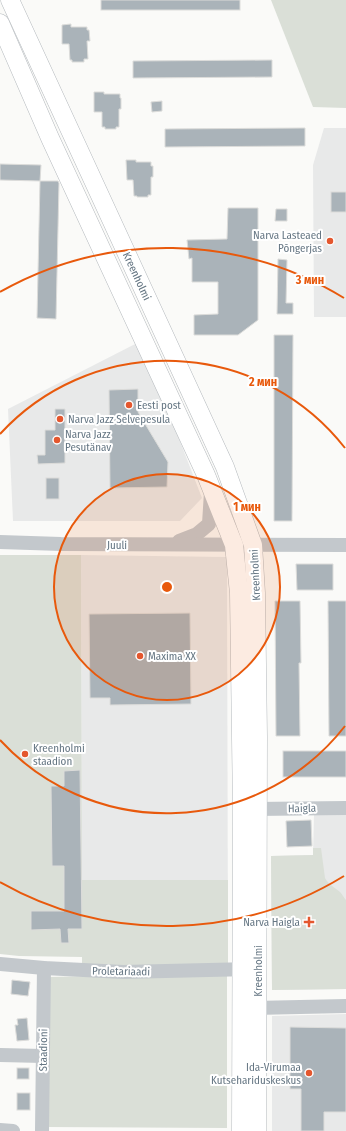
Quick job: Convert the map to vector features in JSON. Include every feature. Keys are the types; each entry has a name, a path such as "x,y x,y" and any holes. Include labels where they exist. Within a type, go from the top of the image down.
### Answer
{"main road":[{"name":"Kreenholmi","path":"10,0 225,467 253,545 256,601 250,809 250,1130"},
{"name":"Kreenholmi","path":"0,23 50,138 212,490 234,545 239,592 250,809"},
{"path":"50,138 69,129"},
{"path":"145,344 164,335"}],"street":[{"path":"171,544 197,534 209,524 212,490"},
{"name":"Juuli","path":"0,542 61,544 346,545"},
{"name":"Haigla","path":"250,809 346,808"},
{"name":"Proletariaadi","path":"0,964 44,968 138,972 250,969"},
{"name":"Staadioni","path":"42,1131 44,968"},
{"path":"250,1008 346,1006"},
{"path":"0,1055 42,1056"},
{"path":"0,1130 13,1131"}],"shaded area":[{"path":"271,0 346,0 346,108 313,107"},
{"name":"Narva Lasteaed Põngerjas","path":"324,128 346,128 346,317 314,317 313,165"},
{"path":"141,341 202,498 180,521 13,521 8,409"},
{"path":"0,555 81,555 82,880 228,880 228,965 82,966 82,957 19,956 0,954"},
{"path":"81,555 227,557 228,960 82,957"},
{"name":"Narva Haigla","path":"314,815 346,815 346,989 272,990 271,856 313,855"},
{"name":"Narva Haigla","path":"313,848 321,848 325,878 346,900 346,989 272,990 271,856 313,855"},
{"path":"227,973 227,1128 46,1127 48,977"},
{"name":"Ida-Virumaa Kutsehariduskeskus","path":"346,1014 346,1131 272,1131 272,1016"}],"building":[{"path":"101,0 240,0 240,10 101,10"},
{"path":"71,24 71,27 87,27 87,30 89,30 90,41 87,41 88,59 84,59 84,62 72,62 72,60 70,60 69,44 62,44 62,25"},
{"path":"272,60 272,77 133,78 133,61"},
{"path":"94,92 104,92 104,94 120,94 121,109 119,109 119,127 116,127 116,129 105,129 105,127 102,127 102,112 94,112"},
{"path":"162,101 162,111 152,112 151,102"},
{"path":"305,128 305,146 165,147 165,129"},
{"path":"126,160 151,162 151,166 153,166 153,177 151,177 151,195 148,195 148,197 134,196 133,180 127,180"},
{"path":"0,164 41,165 40,181 0,180"},
{"path":"40,181 58,181 59,183 56,319 37,318"},
{"path":"331,192 346,192 346,212 331,212"},
{"path":"228,208 258,208 258,320 238,335 194,335 194,315 218,314 218,282 192,282 192,258 189,259 187,240 227,239"},
{"path":"276,209 287,209 287,221 275,221"},
{"path":"278,259 287,260 286,303 293,303 293,314 277,314"},
{"path":"274,335 293,335 292,521 274,521"},
{"path":"138,389 138,412 168,462 167,487 110,488 109,390"},
{"path":"55,409 65,409 65,463 38,464 37,455 45,455 45,430 55,430"},
{"path":"46,478 59,478 59,499 46,499"},
{"path":"296,564 333,564 333,590 297,590"},
{"path":"275,601 300,601 300,736 276,736"},
{"path":"328,601 346,601 346,736 329,736"},
{"name":"Maxima XX","path":"190,613 191,704 110,705 110,698 90,698 89,614"},
{"path":"283,751 346,751 346,777 283,777"},
{"path":"80,770 82,929 68,929 69,943 61,943 60,929 31,930 31,911 64,911 64,866 52,866 51,786 64,786 64,771"},
{"path":"311,820 312,846 287,847 286,821"},
{"path":"12,980 30,982 28,996 11,994"},
{"path":"27,1018 29,1040 17,1041 15,1025 18,1025 17,1019"},
{"path":"290,1027 346,1028 346,1112 324,1112 324,1131 301,1131 301,1089 290,1089"},
{"path":"17,1068 29,1068 29,1079 17,1079"},
{"path":"17,1093 30,1093 30,1110 17,1110"}],"place":[{"name":"Narva Lasteaed Põngerjas","path":"330,241"},
{"name":"Eesti post","path":"129,405"},
{"name":"Narva Jazz Selvepesula","path":"60,419"},
{"name":"Narva Jazz Pesutänav","path":"57,440"},
{"name":"Maxima XX","path":"140,656"},
{"name":"Kreenholmi staadion","path":"25,754"},
{"name":"Narva Haigla","path":"309,922"},
{"name":"Ida-Virumaa Kutsehariduskeskus","path":"309,1073"}]}
